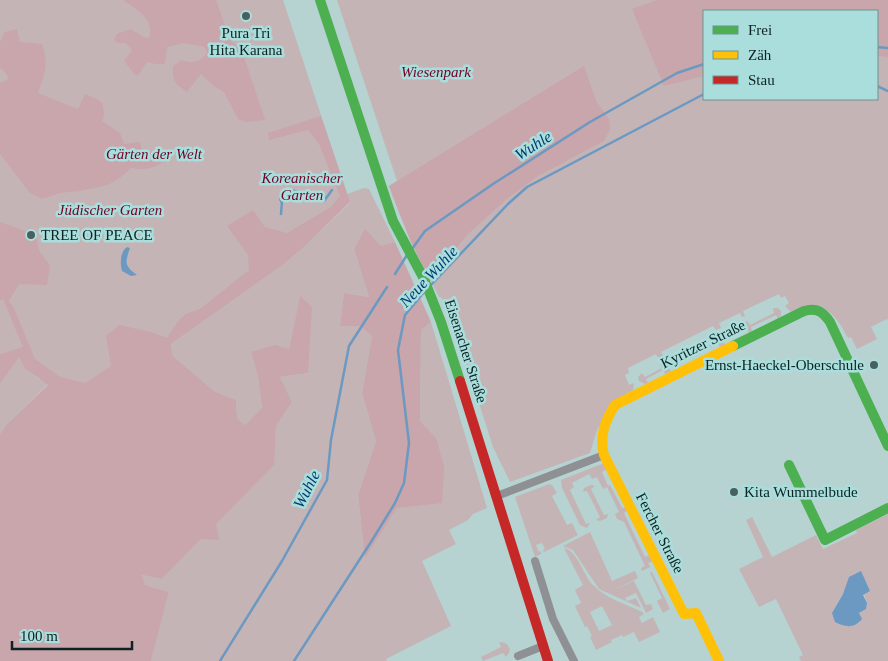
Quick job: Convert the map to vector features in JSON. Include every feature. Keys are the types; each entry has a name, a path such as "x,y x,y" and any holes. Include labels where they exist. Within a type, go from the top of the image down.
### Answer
{"street":[{"name":"Eisenacher Straße","path":"320,0 392,216 433,300 548,661"},
{"name":"Kyritzer Straße","path":"604,455 601,437 609,413 615,405 780,322 811,309 819,310 825,314 830,322 888,446"},
{"path":"497,496 604,455"},
{"name":"Fercher Straße","path":"604,455 684,614 696,613 719,661"},
{"path":"789,465 825,540 888,508"},
{"path":"535,561 554,619 574,661"},
{"path":"518,656 544,646"}],"green space":[{"path":"0,0 283,0 347,194 364,188 369,189 395,242 381,247 365,230 354,249 369,297 344,293 340,326 360,326 372,336 362,393 376,441 358,495 365,557 397,508 436,438 420,421 421,330 431,322 487,508 473,514 468,520 449,530 456,544 422,561 451,626 386,659 387,661 151,661 169,592 145,585 142,575 162,579 273,465 276,426 292,402 280,377 308,373 300,297 289,350 251,352 258,377 262,409 245,425 237,418 236,400 214,391 173,356 171,344 280,267 350,203 349,200 167,338 170,403 43,375 23,348 0,354 0,301 3,298 0,294"},
{"path":"123,0 216,0 230,39 242,51 265,120 246,122 238,119 224,92 215,87 201,74 187,92 177,84 173,76 173,66 182,60 193,62 199,60 207,52 204,47 184,43 167,47 165,64 147,62 136,76 124,61 132,50 126,43 118,43 114,40 117,34 130,29 149,38 149,25 139,11"},
{"name":"Wiesenpark","path":"337,0 888,0 888,320 871,327 877,339 857,349 851,337 848,338 837,320 821,306 791,312 785,306 789,303 785,296 781,298 779,294 743,311 745,316 742,317 740,313 719,323 721,328 716,330 713,326 661,352 663,356 658,358 656,354 628,368 629,373 625,375 629,385 634,383 633,390 615,400 601,427 598,427 590,453 510,482 493,447 463,353 442,298 439,297 406,229 389,186 397,181"},
{"path":"657,0 888,0 888,57 878,56 878,10 703,10 703,76 664,86 632,9"},
{"name":"Gärten der Welt","path":"17,29 20,42 42,44 46,63 38,93 78,109 85,94 97,99 103,104 104,115 102,121 120,133 124,144 140,142 142,149 155,153 159,162 163,162 148,168 131,168 108,185 60,193 42,199 30,193 0,154 0,82 2,83 9,78 0,68 0,42 5,32"},
{"path":"584,66 596,101 609,119 610,129 604,141 538,176 508,198 467,235 430,281 410,240 389,186"},
{"path":"321,116 350,202 303,248 280,267 171,344 173,356 214,391 236,400 237,418 245,425 262,408 258,377 251,352 275,345 289,349 300,296 312,307 308,373 280,377 292,402 276,426 274,465 216,524 219,540 201,539 162,579 142,575 145,585 169,592 151,661 0,661 0,434 7,424 48,385 25,368 19,357 0,384 0,354 23,347 3,299 0,301 0,222 36,235 39,250 50,266 47,285 19,284 9,301 14,308 35,359 60,377 85,383 111,366 106,336 119,325 151,332 167,338 179,320 186,314 200,309 249,270 248,255 227,226 253,210 265,227 287,233 331,207 340,196 319,144 308,130 269,140 268,133"},
{"path":"365,229 381,246 395,242 431,322 421,330 420,421 436,438 444,466 442,503 397,508 365,558 358,495 376,441 362,393 372,336 360,326 340,326 344,293 369,297 354,249"},
{"path":"773,308 778,308 781,311 778,319 776,315 751,327 752,331 750,333 747,329 723,341 725,345 720,347 718,343 669,367 671,372 665,374 663,370 646,379 648,383 645,384 639,381 638,377 642,373 645,377 662,368 660,364 666,361 669,365 715,342 713,338 718,335 721,339 746,327 745,322 747,321 750,325 774,313"},
{"path":"19,356 36,377 48,384 7,424 0,434 0,384"},
{"path":"604,463 607,469 602,472 608,486 610,485 622,508 626,507 628,510 624,513 645,557 650,555 653,561 648,563 650,567 642,571 641,568 645,566 624,522 617,519 615,514 619,512 607,487 603,489 597,477 592,479 589,474 572,483 574,487 570,490 586,524 590,523 587,528 580,525 562,488 561,480"},
{"path":"549,484 552,485 557,493 552,496 567,525 572,523 578,535 544,552 543,550 545,549 542,543 536,545 541,554 535,557 515,497"},
{"path":"591,485 595,486 591,489 604,515 608,514 607,518 600,521 596,520 600,517 587,491 583,492 584,488"},
{"path":"888,514 888,661 801,661 799,657 803,655 776,599 759,607 739,569 763,557 746,520 752,517 772,557 816,535 823,549 857,533 856,530","holes":["846,588 870,591 864,594 867,603 866,609 859,613 860,622 851,626 832,613"]},
{"path":"590,532 612,581 635,571 638,578 614,590 634,581 646,605 651,604 653,609 646,613 636,593 625,598 627,601 636,598 641,608 599,589 573,550 563,546"},
{"path":"564,548 577,558 589,581 598,590 642,612 644,614 639,617 642,623 653,617 660,632 639,642 634,632 623,637 622,635 596,650 590,637 592,636 587,626 585,627 575,606 581,603 575,590 583,585","holes":["602,606 612,625 599,631 590,612"]},
{"path":"652,572 670,609 663,613 657,601 662,598 650,573"},
{"path":"499,642 505,643 509,647 506,657 503,653 483,661 481,657 501,647"}],"water":[{"path":"290,188 308,194 314,199 293,195 281,203 279,194"},
{"path":"127,247 130,248 127,257 128,266 137,275 131,276 122,271 121,258"},
{"path":"861,571 870,591 863,595 867,603 866,609 859,613 862,619 853,626 835,622 832,613 843,594 849,577"}],"waterway":[{"name":"Wuhle","path":"878,47 888,48"},
{"name":"Wuhle","path":"412,249 425,231 493,184 590,122 677,73 703,64"},
{"name":"Neue Wuhle","path":"878,86 888,91"},
{"name":"Neue Wuhle","path":"430,286 508,204 527,187 703,95"},
{"path":"312,199 324,201 332,190"},
{"path":"281,214 282,201"},
{"name":"Wuhle","path":"395,274 407,255"},
{"name":"Wuhle","path":"220,661 282,561 327,480 331,440 349,346 387,287"},
{"name":"Neue Wuhle","path":"294,661 371,542 395,503 404,483 409,443 398,350 405,315 425,291"}],"traffic: fast":[{"path":"320,0 393,221 424,279 441,322 460,381"},
{"path":"733,346 804,311 816,310 822,313 830,322 888,446"},
{"path":"789,465 825,540 888,508"}],"traffic: slow":[{"path":"719,661 696,613 684,614 604,455 602,441 608,417 615,405 733,346"}],"traffic: jam":[{"path":"460,381 548,661"}],"place":[{"name":"Pura Tri Hita Karana","path":"246,16"},
{"name":"TREE OF PEACE","path":"31,235"},
{"name":"Ernst-Haeckel-Oberschule","path":"874,365"},
{"name":"Kita Wummelbude","path":"734,492"}],"park label":[{"name":"Koreanischer Garten","path":"302,186"},
{"name":"Jüdischer Garten","path":"110,210"}]}
